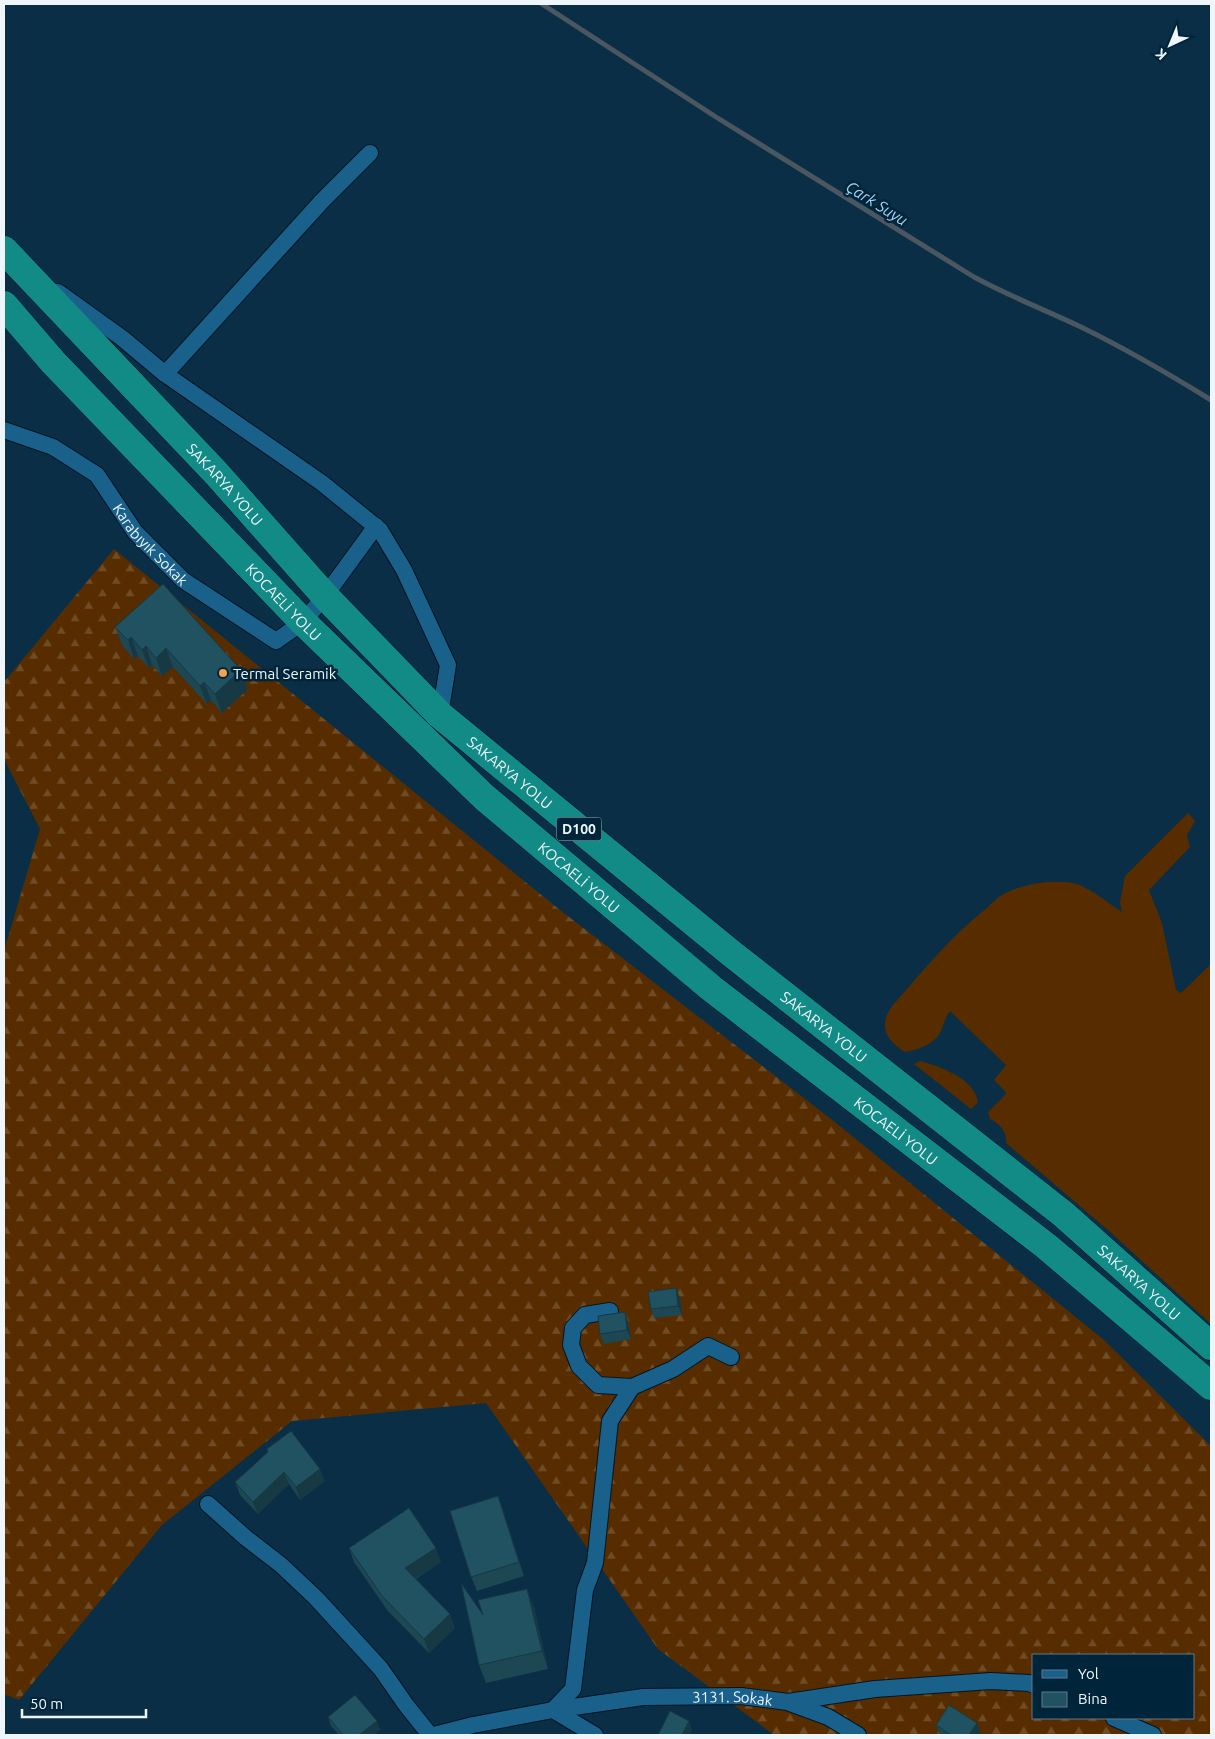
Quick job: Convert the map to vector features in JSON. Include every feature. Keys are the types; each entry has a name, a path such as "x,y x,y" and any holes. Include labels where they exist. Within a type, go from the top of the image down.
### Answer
{"highway":[{"name":"SAKARYA YOLU","path":"9,256 216,473 325,596 440,715 732,954 1063,1214 1211,1346"},
{"name":"KOCAELİ YOLU","path":"4,305 53,362 303,622 484,797 711,988 1046,1246 1211,1386"}],"street":[{"path":"165,374 322,201 370,153"},
{"path":"9,256 122,338 165,374 322,483 380,530 404,570 448,665 440,715"},
{"name":"Karabıyık Sokak","path":"4,430 53,448 97,475 135,532 183,580 276,641 303,622"},
{"path":"303,622 325,596 376,526"},
{"path":"610,1311 585,1315 573,1328 571,1345 579,1366 598,1385 632,1387 673,1369 708,1346 730,1357"},
{"path":"596,1735 553,1710 573,1689 585,1590 595,1563 610,1421 632,1387"},
{"path":"208,1504 246,1538 281,1565 316,1598 381,1669 430,1735"},
{"name":"3131. Sokak","path":"434,1735 473,1724 643,1697 741,1696 788,1702 875,1689 991,1680 1032,1684"},
{"path":"788,1702 828,1717 858,1735"},
{"path":"1116,1719 1153,1735"}],"green space":[{"path":"114,549 560,910 831,1119 1104,1340 1211,1446 1211,1735 774,1735 658,1649 486,1403 292,1421 162,1525 19,1700 4,1694 4,951 40,829 4,759 4,682"},
{"path":"1188,813 1195,821 1187,835 1190,847 1149,890 1162,923 1176,990 1181,993 1211,964 1211,1324 1109,1231 1006,1143 1004,1131 997,1123 990,1119 988,1112 1006,1094 994,1080 1006,1065 950,1011 940,1033 933,1041 910,1051 905,1052 893,1043 886,1032 885,1026 885,1020 892,1006 938,954 975,918 998,898 1010,891 1038,883 1068,882 1089,890 1122,912 1120,902 1125,876"},
{"path":"920,1061 947,1070 963,1080 970,1086 978,1102 971,1109 914,1064"}],"building":[{"path":"163,584 241,670 215,694 204,682 200,686 166,648 156,658 146,646 142,650 131,637 128,640 115,627"},
{"path":"676,1288 678,1306 651,1309 648,1292"},
{"path":"625,1312 627,1330 600,1334 598,1316"},
{"path":"291,1431 320,1469 296,1487 284,1472 253,1502 235,1482 268,1452 267,1449"},
{"path":"498,1496 519,1562 471,1577 450,1511"},
{"path":"409,1508 436,1548 405,1568 450,1614 424,1639 382,1596 349,1548"},
{"path":"461,1583 483,1615 478,1600 527,1589 542,1651 479,1665"},
{"path":"355,1695 377,1721 359,1735 343,1735 328,1717"},
{"path":"949,1705 977,1723 969,1735 951,1735 936,1725"},
{"path":"670,1711 689,1721 682,1735 658,1735"}],"waterway":[{"name":"Çark Suyu","path":"542,4 716,117 974,277 1098,335 1211,400"}],"place":[{"name":"Termal Seramik","path":"223,673"}]}
